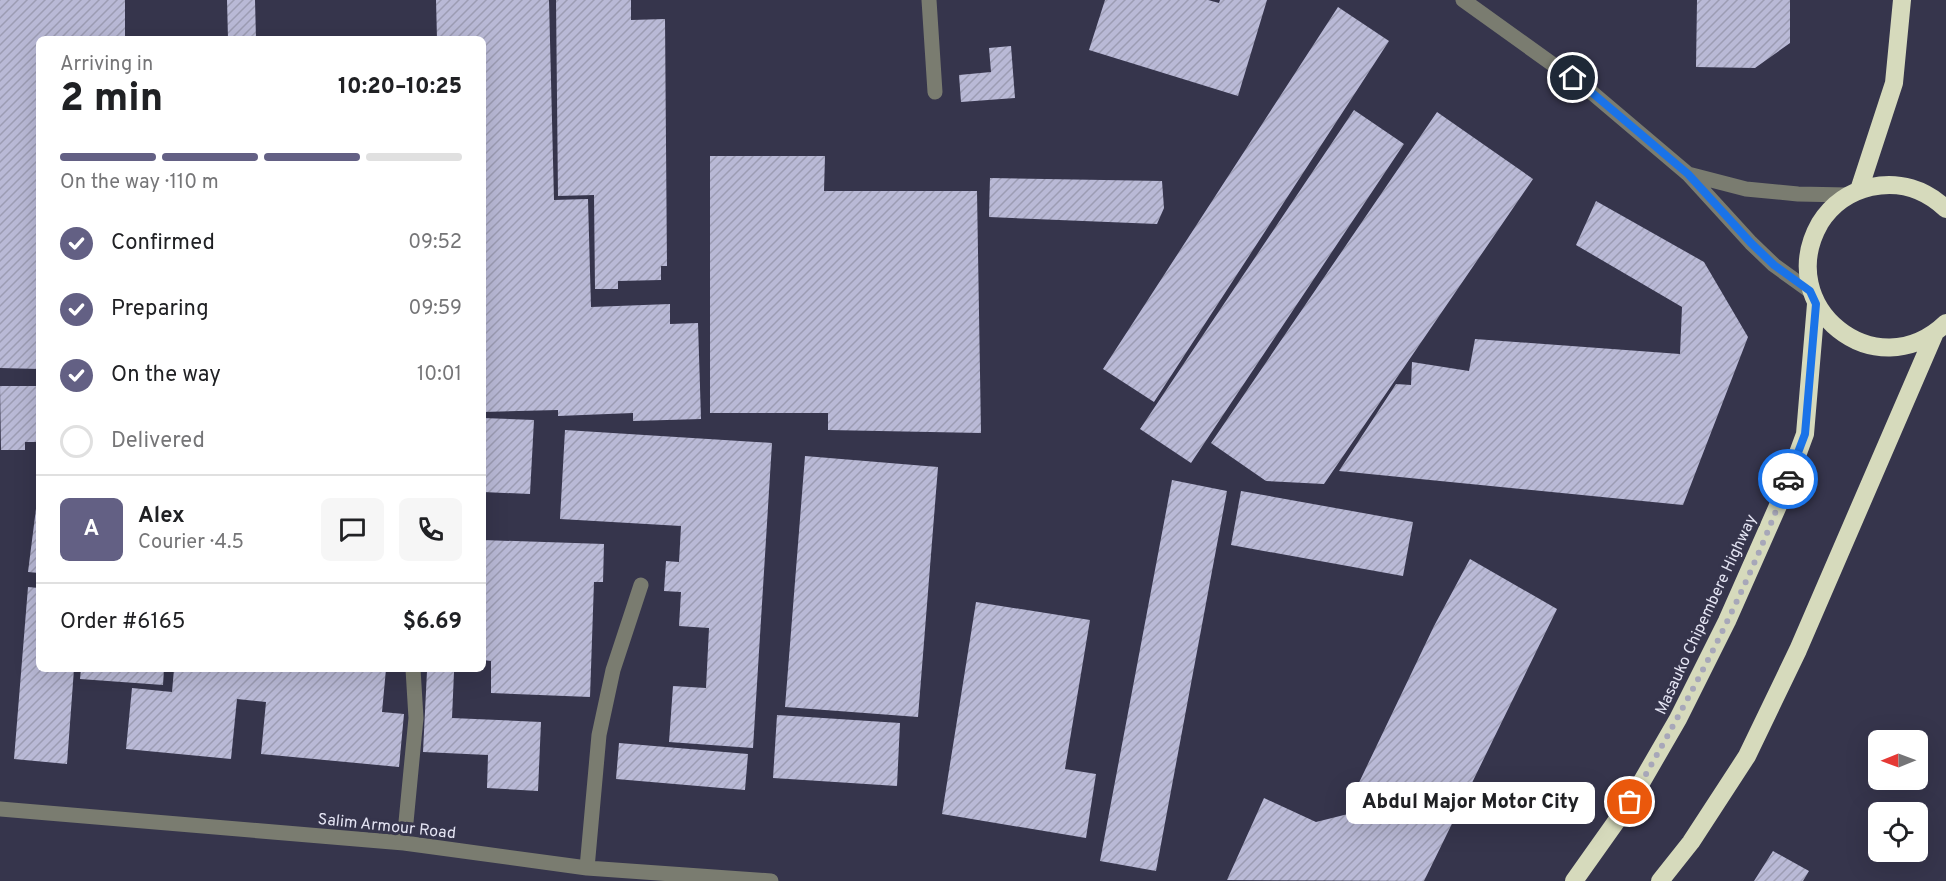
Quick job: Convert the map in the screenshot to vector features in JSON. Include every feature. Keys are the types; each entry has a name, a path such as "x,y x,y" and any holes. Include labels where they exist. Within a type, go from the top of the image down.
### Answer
{"highway":[{"path":"1853,193 1894,83 1902,0"},
{"path":"1853,193 1884,184 1911,187 1935,198 1946,209"},
{"name":"Masauko Chipembere Highway","path":"1574,881 1630,802 1678,719 1727,621 1781,499 1805,434 1813,297 1807,264 1813,237 1826,213 1853,193"},
{"path":"1813,297 1832,326 1855,341 1882,348 1909,346 1940,329"},
{"path":"1660,881 1691,842 1747,756 1797,650 1940,329"}],"street":[{"path":"929,0 935,92"},
{"path":"1463,0 1590,91 1688,174 1751,243 1813,297"},
{"path":"1688,174 1746,189 1798,194 1853,193"},
{"path":"587,868 602,724 613,669 641,585"},
{"path":"404,843 416,718 413,672"},
{"name":"Salim Armour Road","path":"0,808 404,843 587,868 771,881"}],"building":[{"path":"0,0 125,0 125,36 36,36 36,369 0,368"},
{"path":"227,0 255,0 256,36 228,36"},
{"path":"436,0 549,0 554,200 588,199 591,307 670,304 670,324 698,323 701,419 633,421 633,413 558,416 558,410 486,412 486,36 437,36"},
{"path":"556,0 631,0 631,20 665,19 667,266 661,266 661,280 618,281 618,289 595,289 594,195 558,196"},
{"path":"1105,0 1208,0 1219,3 1220,0 1267,0 1238,96 1089,50"},
{"path":"1697,0 1790,0 1790,43 1755,68 1696,67"},
{"path":"1338,7 1389,41 1154,402 1103,369"},
{"path":"1011,46 1015,98 961,102 959,75 991,72 989,48"},
{"path":"1354,110 1404,144 1191,463 1140,429"},
{"path":"1437,112 1533,179 1324,484 1266,481 1211,443"},
{"path":"710,156 825,156 824,191 977,191 981,433 828,430 828,413 710,413"},
{"path":"990,178 1162,181 1164,208 1157,224 989,217"},
{"path":"1596,201 1704,262 1748,337 1683,505 1339,471 1396,384 1411,385 1412,362 1469,371 1475,339 1680,354 1682,307 1576,245"},
{"path":"0,386 36,386 36,442 25,442 25,450 1,450"},
{"path":"486,418 534,420 530,494 486,492"},
{"path":"565,430 772,443 753,748 669,742 673,686 706,688 709,628 679,626 681,592 664,591 666,561 679,562 681,526 560,519"},
{"path":"805,456 938,467 918,717 785,707"},
{"path":"1172,480 1227,491 1156,871 1100,861"},
{"path":"1241,491 1413,522 1403,576 1231,545"},
{"path":"36,509 36,573 28,572"},
{"path":"486,540 604,544 603,582 594,582 590,697 491,693 491,661 486,660"},
{"path":"1470,559 1557,609 1424,881 1227,880 1264,798 1316,822 1348,814 1354,793 1434,626"},
{"path":"28,587 36,588 36,672 74,672 67,764 14,759"},
{"path":"976,602 1090,620 1065,769 1096,774 1086,838 942,814"},
{"path":"81,672 164,672 163,685 80,679"},
{"path":"174,672 386,672 382,712 404,714 399,767 261,754 266,702 237,699 231,759 126,749 132,688 172,692"},
{"path":"427,672 454,672 452,718 541,722 538,791 487,788 488,755 423,752"},
{"path":"777,715 900,723 897,786 773,778"},
{"path":"619,743 748,754 745,790 616,779"},
{"path":"1773,851 1809,871 1803,881 1754,881"}],"way so far":[{"path":"1630,802 1678,719 1727,621 1788,479"}],"place":[{"name":"Abdul Major Motor City","path":"1630,802"}],"route":[{"path":"1573,78 1688,174 1751,243 1774,265 1810,291 1816,304 1805,434 1788,479"}]}
